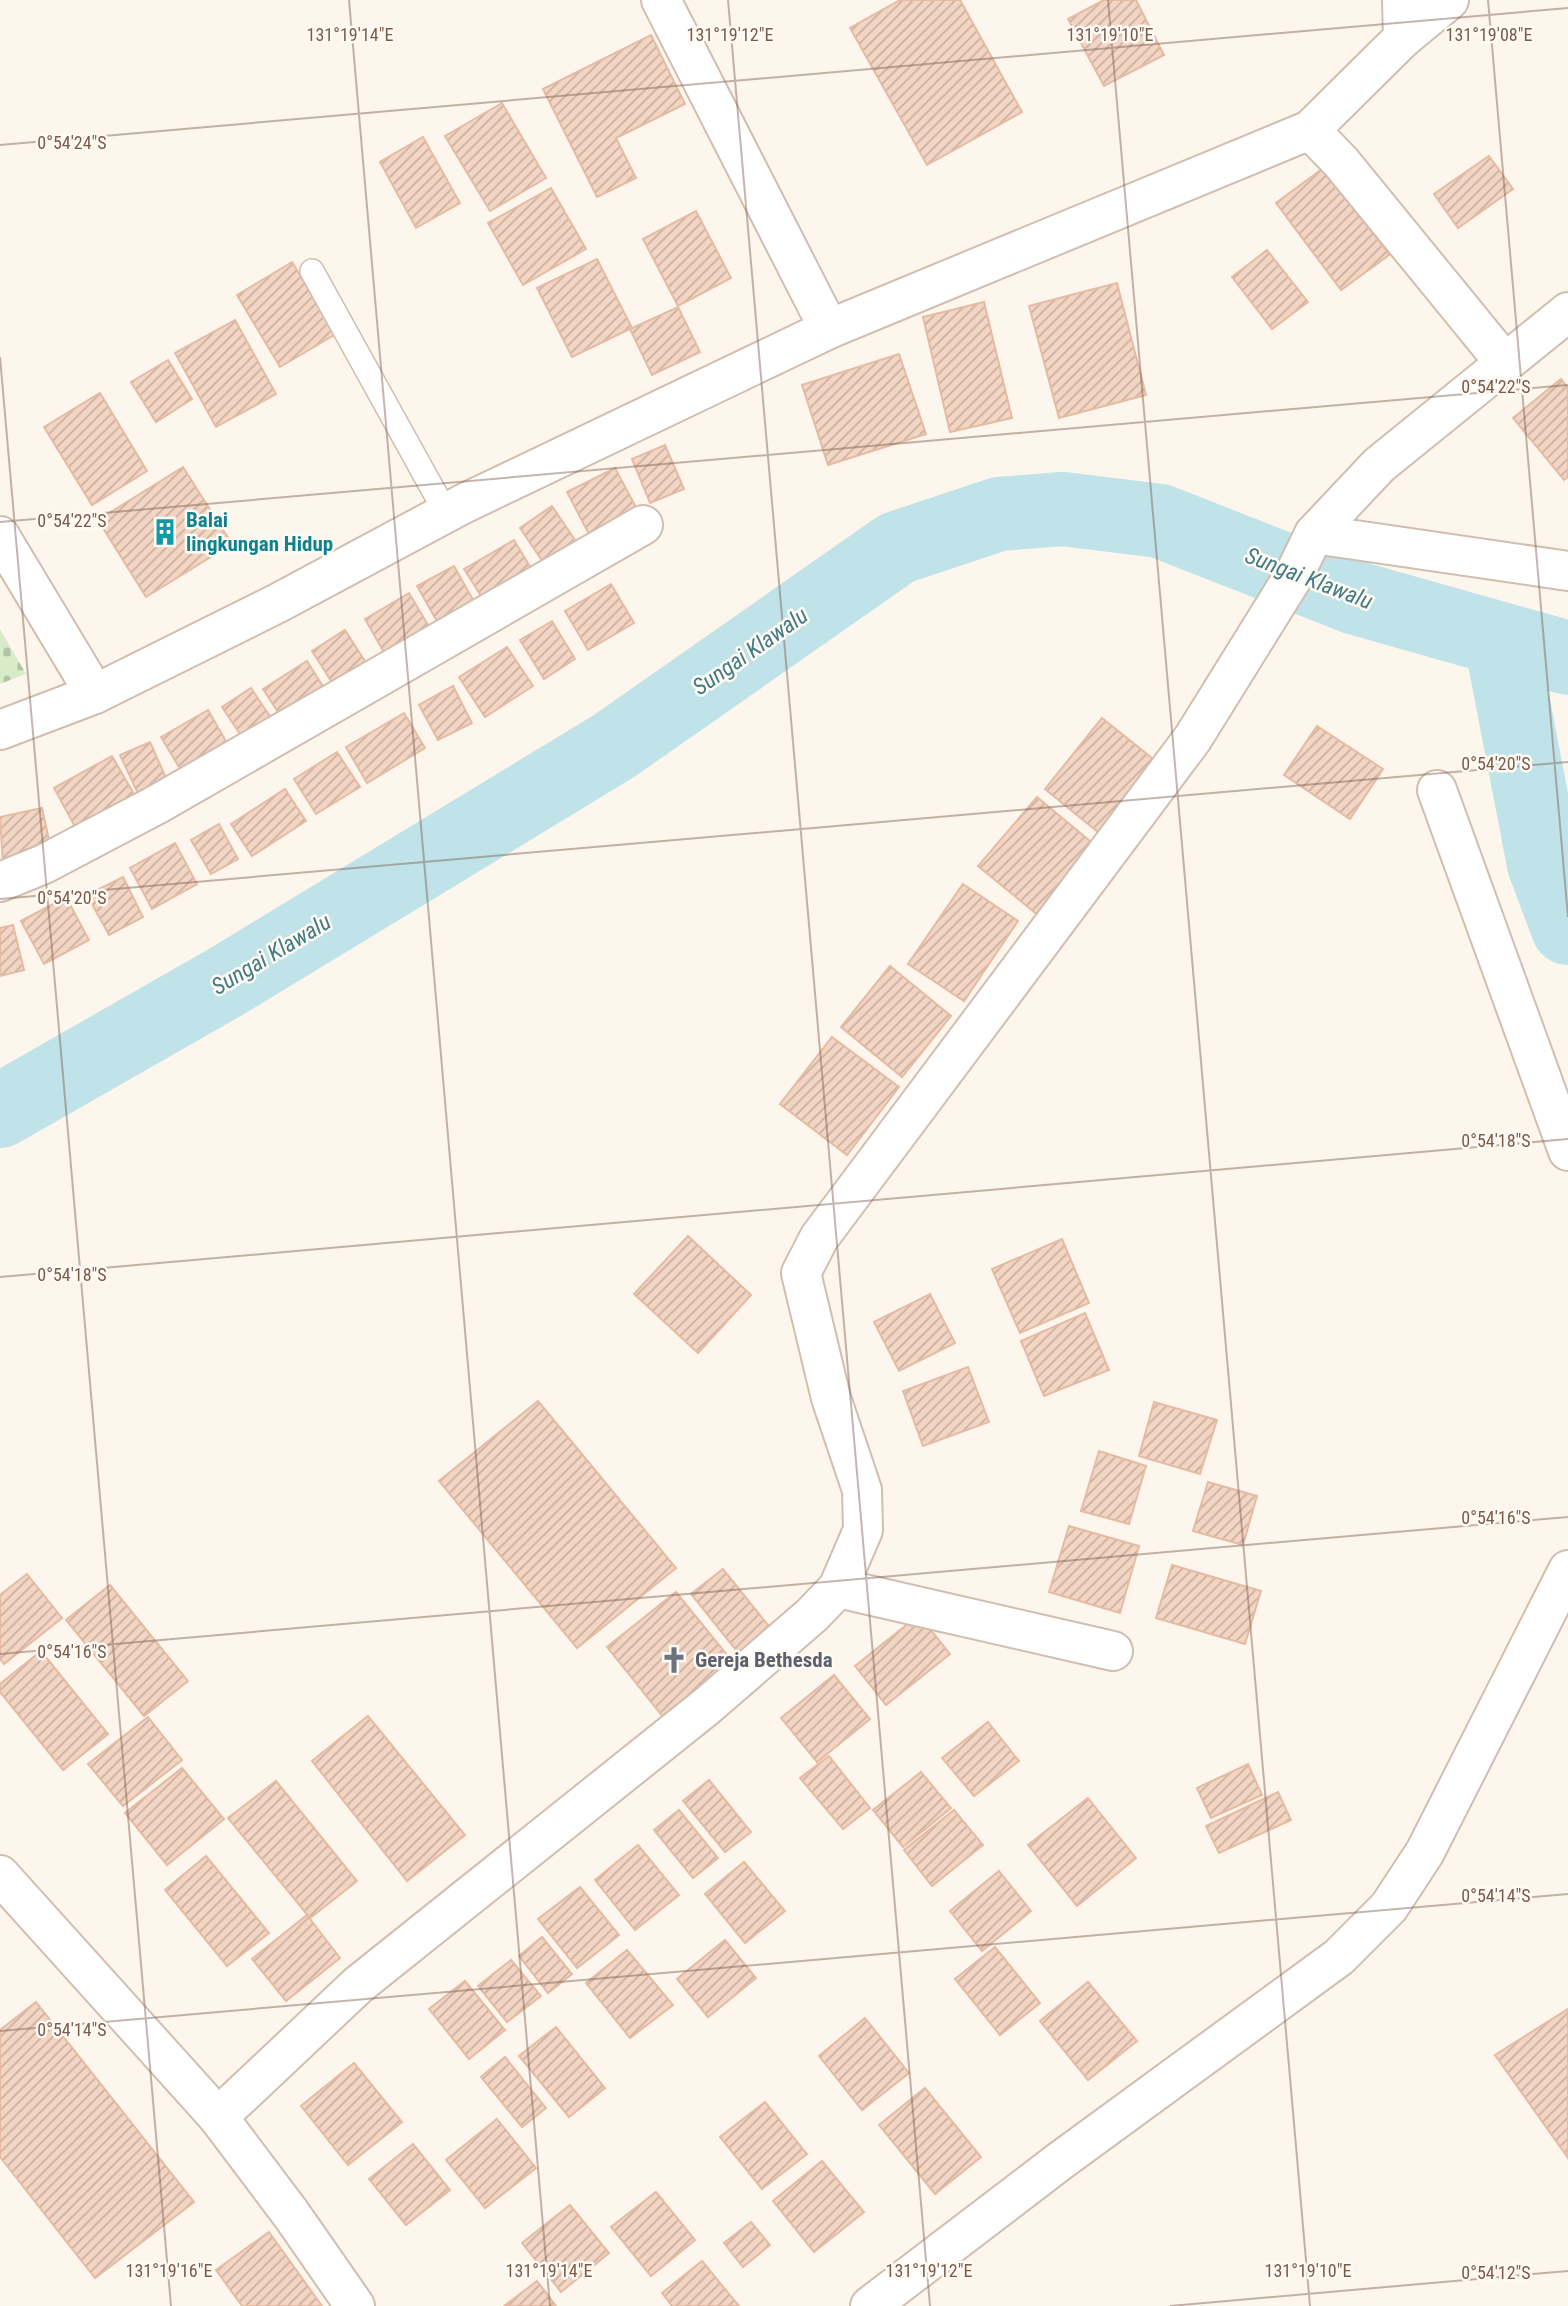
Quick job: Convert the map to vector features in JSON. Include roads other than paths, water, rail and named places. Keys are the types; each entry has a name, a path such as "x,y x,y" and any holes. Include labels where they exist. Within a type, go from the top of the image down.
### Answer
{"street":[{"path":"661,0 829,329"},
{"path":"1402,0 1403,38"},
{"path":"0,730 95,694 278,603 446,513 829,329 1310,131 1403,38 1449,0"},
{"path":"1310,131 1341,162 1505,363"},
{"path":"218,2117 358,1986 707,1706 812,1615 838,1588 863,1530 862,1490 811,1324 801,1273 806,1260 827,1226 1194,738 1304,554 1379,465 1568,312"},
{"path":"0,882 44,864 156,805 643,525"},
{"path":"0,536 95,694"},
{"path":"1304,554 1568,571"},
{"path":"1437,790 1568,1151"},
{"path":"870,2306 1060,2161 1339,1957 1389,1907 1425,1852 1568,1570"},
{"path":"838,1588 1113,1651"},
{"path":"0,1874 218,2117 291,2214 355,2306"}],"lane":[{"path":"312,271 446,513"}],"waterway":[{"name":"Sungai Klawalu","path":"0,1111 229,980 614,746 897,548 999,514 1063,509 1160,521 1356,598 1568,658"},
{"path":"1501,641 1544,864 1568,928"}],"place":[{"name":"Balai lingkungan Hidup","path":"165,532"},
{"name":"Gereja Bethesda","path":"674,1660"}]}
